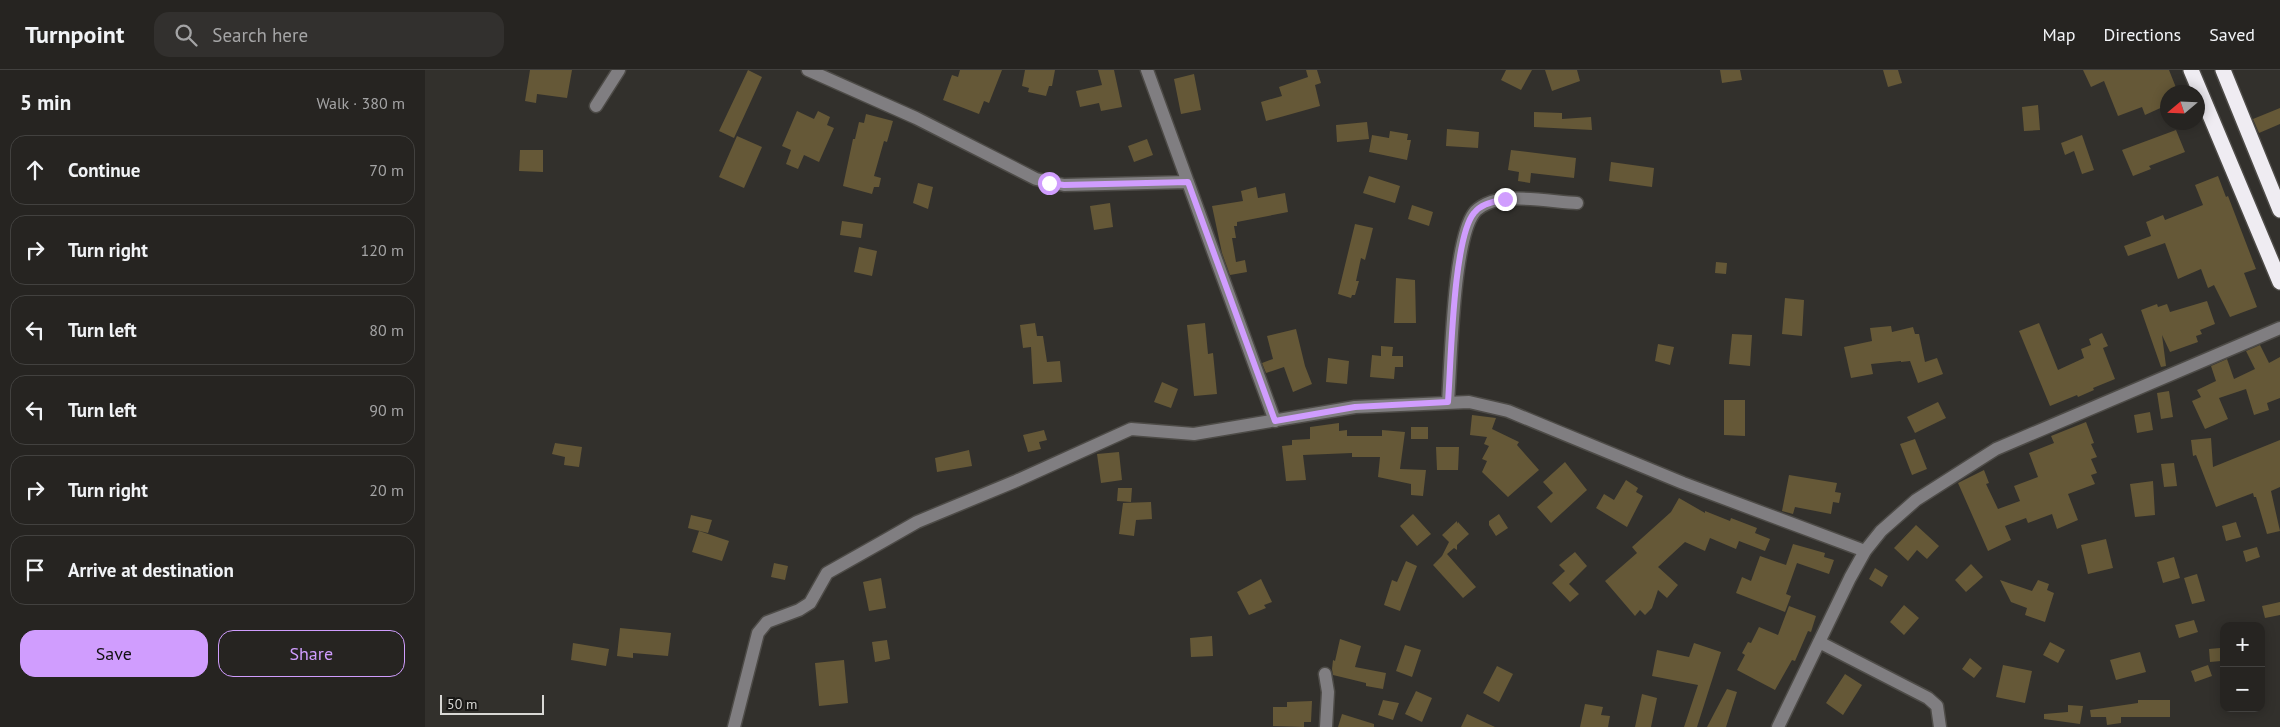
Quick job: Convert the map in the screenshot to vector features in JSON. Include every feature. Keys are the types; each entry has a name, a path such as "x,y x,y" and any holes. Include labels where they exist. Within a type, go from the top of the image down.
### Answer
{"highway":[{"path":"2191,70 2280,282"},
{"path":"2223,70 2280,210"}],"street":[{"path":"596,106 619,70"},
{"path":"808,70 916,118 1036,179 1049,183 1064,185 1188,182"},
{"path":"1147,70 1275,421"},
{"path":"1448,402 1457,279 1467,227 1474,212 1486,204 1505,199 1577,203"},
{"path":"1779,727 1850,578 1865,552 1881,531 1916,500 1996,449 2280,328"},
{"path":"734,727 757,633 767,622 799,610 810,603 827,573 917,522 1017,481 1131,429 1194,434 1355,407 1469,402 1508,411 1683,482 1865,552"},
{"path":"1819,642 1927,698 1937,706 1940,727"},
{"path":"1325,674 1328,692 1326,727"}],"building":[{"path":"530,70 572,70 567,98 537,94 536,103 525,101"},
{"path":"748,70 762,77 734,138 719,131"},
{"path":"960,70 1002,70 989,103 984,101 979,114 943,100 952,75 958,77"},
{"path":"1025,70 1055,70 1052,86 1049,86 1046,96 1028,92 1029,88 1022,86"},
{"path":"1098,70 1114,70 1122,107 1101,111 1099,103 1080,107 1076,91 1102,85"},
{"path":"1306,70 1317,70 1321,83 1315,85 1320,106 1266,121 1261,102 1282,96 1279,87 1308,77"},
{"path":"1506,70 1532,70 1521,90 1501,80"},
{"path":"1545,70 1577,70 1580,81 1552,91"},
{"path":"1720,70 1740,70 1742,80 1722,83"},
{"path":"1883,70 1898,70 1902,83 1888,87"},
{"path":"2083,70 2169,70 2175,85 2160,85 2160,108 2145,115 2142,107 2118,116 2104,81 2091,87"},
{"path":"1194,74 1201,110 1181,114 1174,79"},
{"path":"2038,105 2040,130 2024,131 2022,107"},
{"path":"2280,108 2280,124 2259,133 2253,119"},
{"path":"797,111 814,119 818,111 830,117 827,125 834,128 819,162 804,155 798,169 786,164 791,150 782,146"},
{"path":"1534,112 1562,113 1562,119 1591,117 1592,130 1534,127"},
{"path":"866,114 893,121 887,142 884,141 874,176 881,178 879,187 874,187 872,194 843,186 853,139 855,139 859,122 864,123"},
{"path":"1367,122 1369,139 1337,142 1336,125"},
{"path":"1447,129 1479,132 1478,148 1446,146"},
{"path":"2176,130 2185,152 2149,166 2151,169 2133,176 2122,150"},
{"path":"1390,131 1408,134 1407,140 1411,140 1407,160 1369,152 1372,135 1389,138"},
{"path":"2082,135 2094,170 2082,174 2074,151 2065,155 2061,143"},
{"path":"737,136 762,147 744,188 719,177"},
{"path":"1147,139 1153,155 1134,162 1128,146"},
{"path":"520,150 543,150 543,172 519,171"},
{"path":"1511,150 1576,158 1574,178 1531,173 1530,183 1518,181 1519,172 1508,170"},
{"path":"1611,162 1654,168 1652,187 1609,181"},
{"path":"1369,176 1400,186 1395,203 1363,193"},
{"path":"2218,176 2226,197 2228,196 2256,269 2244,273 2257,307 2230,317 2214,285 2208,288 2201,269 2178,279 2165,243 2128,256 2124,246 2151,236 2146,222 2163,215 2165,220 2203,205 2195,185"},
{"path":"918,183 933,187 928,209 913,203"},
{"path":"1256,187 1258,198 1285,193 1288,212 1237,222 1237,226 1234,226 1236,238 1232,238 1236,262 1245,260 1247,272 1230,275 1222,253 1212,206 1243,201 1241,191"},
{"path":"1110,203 1113,227 1094,230 1090,206"},
{"path":"1412,205 1433,212 1429,226 1408,219"},
{"path":"842,221 863,224 861,238 840,235"},
{"path":"1355,224 1373,228 1365,260 1361,258 1356,281 1359,281 1355,295 1352,295 1351,298 1338,294"},
{"path":"859,247 877,251 872,276 854,272"},
{"path":"1716,262 1727,263 1726,274 1715,273"},
{"path":"1396,278 1415,280 1416,323 1394,323"},
{"path":"1785,298 1804,300 1802,336 1782,334"},
{"path":"2207,301 2215,324 2200,330 2202,334 2196,336 2198,342 2170,352 2162,335 2166,366 2161,367 2141,310 2157,304 2158,307 2167,304 2170,312"},
{"path":"1035,323 1037,336 1043,336 1047,362 1060,361 1062,382 1033,384 1031,347 1023,348 1020,325"},
{"path":"1205,323 1208,354 1213,353 1217,394 1194,396 1187,325"},
{"path":"2039,323 2058,370 2084,358 2081,349 2091,345 2089,339 2102,333 2108,346 2103,348 2115,379 2093,388 2094,390 2078,397 2077,395 2050,406 2019,331"},
{"path":"1891,326 1892,332 1913,327 1915,334 1919,334 1925,362 1937,358 1943,374 1918,383 1910,361 1901,361 1871,364 1873,374 1851,378 1844,347 1872,341 1870,328"},
{"path":"1296,329 1305,366 1312,384 1293,392 1284,367 1266,373 1262,363 1273,359 1267,336"},
{"path":"1732,334 1752,335 1750,366 1729,364"},
{"path":"1658,344 1674,347 1670,365 1655,361"},
{"path":"2260,345 2269,363 2280,357 2280,398 2267,403 2269,410 2254,415 2246,389 2219,398 2228,419 2205,429 2192,401 2201,397 2197,390 2216,381 2211,366 2227,359 2234,379 2255,369 2246,351"},
{"path":"1381,346 1393,347 1392,356 1403,356 1403,367 1395,367 1394,379 1370,377 1372,355 1381,356"},
{"path":"1328,358 1349,361 1347,384 1326,382"},
{"path":"1162,382 1178,389 1171,408 1154,402"},
{"path":"2169,391 2173,417 2161,419 2157,393"},
{"path":"1724,400 1745,400 1745,436 1724,435"},
{"path":"1938,402 1946,418 1915,433 1907,417"},
{"path":"2150,412 2153,430 2137,433 2134,415"},
{"path":"1472,415 1496,418 1492,429 1519,442 1517,445 1539,470 1508,497 1482,472 1487,461 1482,459 1489,446 1484,444 1487,437 1470,435"},
{"path":"2086,422 2094,443 2091,444 2097,457 2091,459 2097,473 2091,475 2095,484 2068,494 2078,520 2057,529 2052,514 2028,523 2026,518 2005,526 2011,540 1988,551 1958,483 1984,470 1989,483 1986,484 1998,509 2020,501 2014,486 2038,477 2029,453 2054,443 2051,436"},
{"path":"1339,423 1339,431 1347,430 1347,436 1382,436 1382,430 1405,432 1400,469 1426,470 1423,496 1411,495 1411,484 1378,477 1380,457 1352,457 1352,453 1303,455 1306,480 1286,481 1282,446 1292,445 1292,440 1310,439 1310,427"},
{"path":"1411,427 1428,427 1428,439 1411,439"},
{"path":"1044,430 1047,440 1039,442 1041,449 1028,452 1023,435"},
{"path":"2211,438 2213,467 2280,440 2280,487 2271,491 2280,531 2267,534 2256,497 2254,497 2253,493 2216,507 2196,455 2193,456 2191,440"},
{"path":"1915,439 1927,469 1912,475 1900,444"},
{"path":"555,443 582,447 579,467 564,465 565,457 552,454"},
{"path":"1436,447 1459,447 1458,470 1437,470"},
{"path":"969,450 972,466 937,472 935,458"},
{"path":"1119,452 1122,480 1101,483 1097,454"},
{"path":"1565,462 1587,490 1551,523 1537,507 1553,493 1543,482"},
{"path":"2174,463 2177,486 2164,487 2161,464"},
{"path":"1789,475 1837,483 1835,492 1841,493 1839,503 1833,502 1831,514 1795,507 1793,514 1782,511"},
{"path":"1626,480 1638,488 1636,492 1643,496 1627,527 1596,508 1604,494 1614,500"},
{"path":"2153,481 2155,515 2135,517 2130,484"},
{"path":"1118,488 1132,488 1131,502 1117,501"},
{"path":"1679,498 1705,513 1705,511 1730,521 1731,518 1757,528 1755,533 1770,539 1765,551 1739,541 1736,549 1710,538 1705,551 1685,542 1658,567 1678,585 1667,598 1658,590 1652,608 1645,615 1640,610 1635,616 1605,581 1637,553 1632,547 1671,512"},
{"path":"1151,502 1152,519 1136,520 1134,536 1119,534 1123,503"},
{"path":"1413,514 1431,534 1417,546 1400,526"},
{"path":"1499,514 1508,528 1496,536 1489,525 1489,521"},
{"path":"691,515 712,520 708,533 688,528"},
{"path":"1457,521 1457,524 1458,522 1469,534 1457,545 1457,550 1454,548 1447,554 1476,587 1463,598 1433,565 1442,556 1449,542 1442,535"},
{"path":"2236,522 2241,537 2226,541 2222,526"},
{"path":"1916,525 1939,546 1927,559 1917,550 1908,561 1894,548"},
{"path":"699,531 729,541 722,561 692,552"},
{"path":"2106,539 2113,568 2088,574 2081,545"},
{"path":"1793,544 1825,553 1824,557 1834,560 1829,574 1797,563 1786,594 1791,596 1785,612 1736,593 1742,577 1751,581 1760,556 1786,565"},
{"path":"2257,547 2260,557 2246,562 2243,551"},
{"path":"1575,552 1587,566 1569,584 1579,594 1570,602 1552,583 1565,571 1559,565"},
{"path":"2174,557 2180,578 2163,583 2157,562"},
{"path":"1406,561 1417,566 1400,611 1384,605 1392,580 1397,582"},
{"path":"774,563 788,566 785,580 771,577"},
{"path":"1971,564 1983,577 1966,592 1955,580"},
{"path":"1875,568 1888,576 1882,587 1869,579"},
{"path":"2197,574 2205,601 2192,604 2184,578"},
{"path":"881,578 886,608 869,611 863,582"},
{"path":"1261,579 1272,602 1264,605 1266,608 1249,615 1237,592"},
{"path":"2000,580 2032,591 2038,580 2049,584 2047,590 2054,593 2045,622 2025,615 2027,608 2011,602"},
{"path":"2280,602 2280,615 2265,618 2262,606"},
{"path":"1904,605 1919,618 1904,635 1890,622"},
{"path":"1789,606 1816,616 1811,632 1808,631 1795,661 1792,660 1775,690 1737,670 1745,655 1742,653 1748,642 1751,643 1759,627 1778,635"},
{"path":"2194,620 2198,632 2179,638 2175,625"},
{"path":"620,628 671,633 668,656 633,653 633,658 617,656"},
{"path":"1212,636 1213,656 1191,657 1190,638"},
{"path":"1340,639 1361,646 1355,667 1386,673 1383,689 1366,686 1366,683 1333,675 1333,660 1335,661"},
{"path":"887,640 890,659 875,662 872,642"},
{"path":"2050,642 2065,650 2058,663 2043,655"},
{"path":"573,643 609,649 606,666 571,660"},
{"path":"1694,643 1721,652 1697,727 1684,727 1698,685 1652,676 1657,650 1689,657"},
{"path":"1405,645 1421,650 1412,677 1396,671"},
{"path":"2220,648 2220,661 2210,662 2209,649"},
{"path":"2140,652 2146,672 2116,680 2110,660"},
{"path":"1970,658 1982,668 1974,678 1962,669"},
{"path":"844,660 848,703 819,706 815,663"},
{"path":"2003,665 2032,671 2025,703 1996,697"},
{"path":"2208,665 2212,676 2195,682 2191,671"},
{"path":"1497,666 1513,674 1499,702 1483,693"},
{"path":"1845,674 1862,685 1843,715 1826,703"},
{"path":"1727,689 1737,692 1726,727 1707,727"},
{"path":"1416,691 1432,698 1422,722 1405,714"},
{"path":"1642,694 1657,698 1651,727 1635,727"},
{"path":"1383,700 1399,703 1393,720 1378,715"},
{"path":"2138,700 2170,700 2170,717 2121,717 2121,723 2107,725 2106,717 2091,717 2090,710 2138,703"},
{"path":"1312,701 1311,722 1304,722 1304,727 1273,726 1273,707 1287,707 1287,702"},
{"path":"1585,704 1603,707 1601,715 1610,716 1608,727 1580,727"},
{"path":"2068,705 2083,706 2080,724 2044,719 2044,714 2068,712"},
{"path":"1342,714 1374,724 1374,727 1338,727"},
{"path":"1467,714 1495,727 1461,727"}],"route":[{"path":"1049,183 1064,185 1188,182 1275,421 1355,407 1448,402 1457,279 1467,227 1474,212 1486,204 1505,199"}]}
